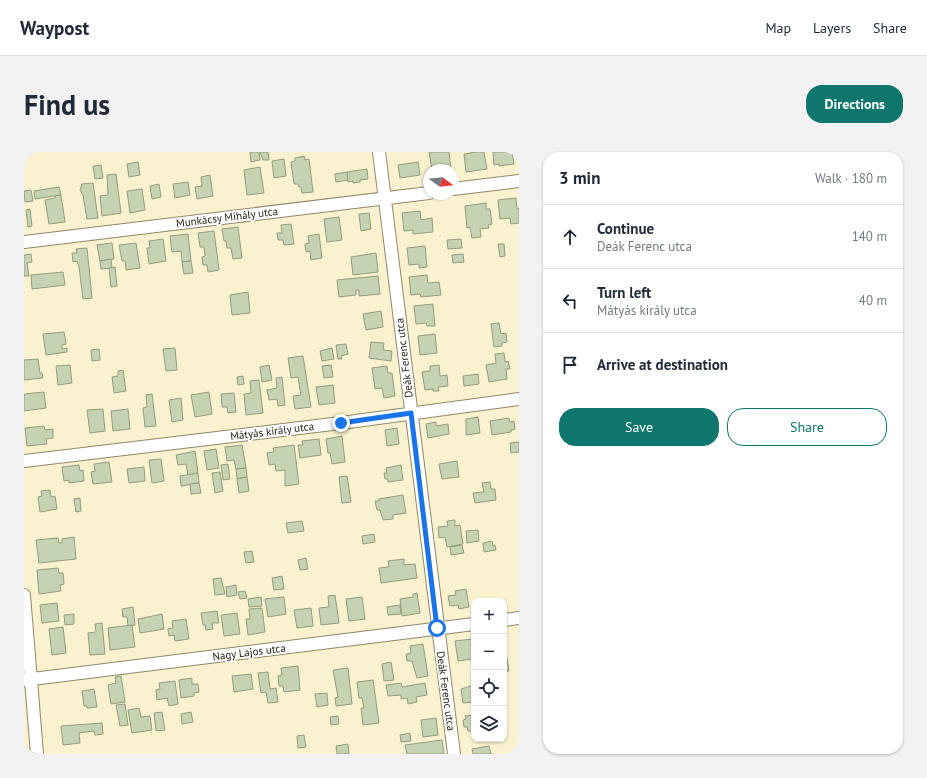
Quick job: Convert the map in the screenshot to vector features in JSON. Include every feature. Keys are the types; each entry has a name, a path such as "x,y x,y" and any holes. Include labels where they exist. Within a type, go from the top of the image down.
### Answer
{"street":[{"name":"Deák Ferenc utca","path":"379,152 437,628 454,754"},
{"path":"459,189 519,181"},
{"name":"Munkácsy Mihály utca","path":"24,242 423,193"},
{"name":"Mátyás király utca","path":"24,461 519,399"},
{"path":"24,594 27,680 37,754"},
{"path":"507,620 519,618"},
{"name":"Nagy Lajos utca","path":"27,680 471,624"}],"building":[{"path":"250,152 259,152 260,160 251,162"},
{"path":"260,152 268,152 269,160 263,160"},
{"path":"429,152 449,152 450,164 431,164"},
{"path":"484,152 487,169 466,172 464,154"},
{"path":"493,152 512,152 514,164 499,166 499,164 494,165"},
{"path":"304,156 305,160 309,159 313,192 302,193 301,187 299,187 298,184 294,184 291,162 295,161 295,158"},
{"path":"284,159 286,176 274,178 272,161"},
{"path":"138,162 140,175 129,177 127,164"},
{"path":"418,162 420,175 400,178 398,165"},
{"path":"101,165 103,178 95,179 93,166"},
{"path":"260,167 264,193 247,195 244,170"},
{"path":"367,169 368,179 360,180 360,182 348,182 347,172"},
{"path":"347,172 348,180 336,182 335,174"},
{"path":"116,174 121,213 102,216 100,196 108,195 107,175"},
{"path":"210,175 213,196 197,199 195,187 202,186 201,177"},
{"path":"188,182 190,195 175,198 173,184"},
{"path":"93,183 98,218 87,219 83,195 80,190 82,184"},
{"path":"159,184 161,197 152,199 150,186"},
{"path":"59,187 61,195 35,199 34,191"},
{"path":"142,189 145,210 130,213 127,191"},
{"path":"31,190 33,201 25,202 24,191"},
{"path":"61,195 65,222 49,224 45,200"},
{"path":"516,198 517,209 519,208 519,223 511,224 510,218 500,219 498,200"},
{"path":"486,203 486,209 490,209 492,224 488,225 489,228 480,229 481,237 472,238 470,227 467,228 465,206"},
{"path":"30,209 32,226 28,227 26,210"},
{"path":"420,211 421,220 432,218 433,232 413,234 413,230 404,231 402,213"},
{"path":"369,213 371,229 361,231 359,214"},
{"path":"339,217 342,240 327,242 324,219"},
{"path":"291,224 294,244 284,245 283,240 278,240 277,233 282,233 281,225"},
{"path":"238,227 242,258 233,259 231,248 227,248 226,241 224,241 222,229"},
{"path":"214,231 219,270 208,272 207,265 203,265 202,257 205,256 204,247 200,247 198,233"},
{"path":"188,234 191,261 182,262 181,251 172,252 170,236"},
{"path":"319,234 322,258 311,260 310,251 306,252 305,244 309,243 308,236"},
{"path":"163,239 166,261 149,264 147,248 150,248 149,241"},
{"path":"461,239 462,248 448,249 447,240"},
{"path":"112,243 114,259 100,261 97,245"},
{"path":"136,243 140,268 126,270 125,261 122,261 119,245"},
{"path":"498,244 504,244 505,256 500,257"},
{"path":"425,246 427,267 419,268 419,264 409,265 407,248"},
{"path":"87,248 92,298 83,299 79,267 77,261 73,262 72,253 77,253 76,249"},
{"path":"376,253 378,272 353,275 351,257"},
{"path":"31,254 32,262 27,263 29,276 24,276 24,255"},
{"path":"463,254 464,262 453,263 452,255"},
{"path":"111,259 112,268 101,269 100,261"},
{"path":"191,261 193,273 184,274 182,262"},
{"path":"115,267 117,286 111,287 109,268"},
{"path":"63,272 65,285 32,289 31,275"},
{"path":"427,275 428,283 439,282 441,295 421,297 420,294 411,295 409,277"},
{"path":"378,276 380,294 359,296 359,290 356,290 356,295 339,297 337,280"},
{"path":"248,292 250,313 232,315 230,295"},
{"path":"433,304 435,326 427,326 426,323 416,324 414,306"},
{"path":"381,311 383,327 366,330 363,314"},
{"path":"499,323 501,334 506,333 507,342 502,343 502,346 494,347 491,324"},
{"path":"64,332 66,344 62,345 62,349 67,348 67,352 46,355 43,334"},
{"path":"435,334 437,353 420,355 418,336"},
{"path":"371,342 384,343 383,350 392,351 391,361 369,358"},
{"path":"346,344 348,354 341,356 342,359 338,359 336,345"},
{"path":"175,348 177,370 166,371 163,349"},
{"path":"332,348 334,359 322,361 320,351"},
{"path":"99,349 100,360 92,361 91,350"},
{"path":"504,353 505,362 508,361 510,369 506,369 507,379 489,382 486,365 496,363 495,354"},
{"path":"303,356 311,407 295,409 293,396 301,395 298,377 291,378 288,358"},
{"path":"38,359 40,373 42,373 43,378 24,380 24,360"},
{"path":"70,365 72,383 58,385 56,366"},
{"path":"269,365 272,380 262,382 260,367"},
{"path":"331,365 333,377 324,378 322,366"},
{"path":"439,365 440,376 447,375 448,386 438,387 439,391 433,391 433,389 425,390 422,372 430,371 430,366"},
{"path":"387,366 388,373 392,373 395,396 384,398 382,388 375,389 372,368"},
{"path":"123,370 126,391 114,393 112,377 118,376 118,371"},
{"path":"478,374 479,384 464,386 463,376"},
{"path":"243,376 244,384 238,385 237,377"},
{"path":"282,377 285,405 278,406 277,399 269,400 267,390 277,388 276,378"},
{"path":"259,380 263,413 246,415 244,394 251,393 250,381"},
{"path":"333,385 335,403 319,405 316,387"},
{"path":"44,392 46,408 24,411 24,394"},
{"path":"209,392 212,414 195,417 191,395"},
{"path":"234,393 236,412 228,413 227,407 222,407 221,394"},
{"path":"152,394 156,426 145,427 143,408 147,407 146,395"},
{"path":"181,398 183,420 172,422 169,400"},
{"path":"103,409 105,431 90,433 87,410"},
{"path":"128,409 130,429 113,431 111,411"},
{"path":"478,417 480,433 466,435 466,419"},
{"path":"509,418 510,422 514,421 515,429 511,430 511,432 492,435 490,421"},
{"path":"436,422 436,426 448,424 449,434 428,438 426,424"},
{"path":"44,426 45,430 53,429 53,438 46,439 47,444 27,446 25,428"},
{"path":"397,428 399,444 387,446 385,430"},
{"path":"342,436 345,462 332,464 330,453 328,453 326,439"},
{"path":"319,439 321,455 300,458 298,445 303,445 302,441"},
{"path":"519,442 519,452 511,453 510,443"},
{"path":"242,445 246,468 236,469 234,460 227,461 225,447"},
{"path":"294,445 299,484 285,486 285,470 276,471 275,464 269,465 267,453 274,452 273,448"},
{"path":"216,449 219,468 207,470 204,451"},
{"path":"195,451 198,473 188,475 186,464 178,465 176,455"},
{"path":"161,459 164,481 152,483 149,460"},
{"path":"457,461 459,477 442,479 439,464"},
{"path":"109,462 112,482 93,484 91,472 95,471 94,464"},
{"path":"228,464 230,479 223,480 221,465"},
{"path":"79,465 80,471 83,470 84,481 69,483 69,480 64,481 62,467"},
{"path":"401,465 403,480 388,482 388,479 385,479 384,473 387,473 386,468"},
{"path":"144,467 145,481 129,483 127,469"},
{"path":"246,468 247,477 237,479 236,469"},
{"path":"220,472 223,491 215,493 212,473"},
{"path":"198,473 199,483 181,486 180,476"},
{"path":"347,476 351,502 342,503 339,477"},
{"path":"247,477 249,491 239,493 237,479"},
{"path":"490,482 491,489 495,489 496,500 475,503 473,493 484,492 482,483"},
{"path":"199,483 201,493 191,494 190,484"},
{"path":"50,490 51,497 55,496 57,509 40,512 38,497 42,496 41,491"},
{"path":"403,495 406,513 393,515 393,519 383,520 380,510 377,510 375,501"},
{"path":"80,498 81,511 76,512 74,499"},
{"path":"455,520 455,526 460,525 463,544 447,547 445,537 439,538 438,527 448,526 447,521"},
{"path":"302,521 304,531 288,533 286,523"},
{"path":"478,530 479,541 467,543 466,531"},
{"path":"374,534 375,542 363,544 362,536"},
{"path":"74,537 76,559 39,563 36,540 58,538 59,543 62,543 62,539"},
{"path":"492,541 496,550 484,552 483,543"},
{"path":"462,545 464,553 451,555 450,547"},
{"path":"252,551 254,562 246,563 244,552"},
{"path":"306,558 308,569 300,570 298,560"},
{"path":"404,559 404,565 415,564 417,578 381,583 379,568 389,567 388,561"},
{"path":"58,568 59,573 63,573 64,584 60,585 61,591 39,594 37,570"},
{"path":"282,576 284,589 274,590 272,578"},
{"path":"221,578 225,594 215,595 213,579"},
{"path":"236,585 237,595 227,597 226,587"},
{"path":"466,589 469,607 459,609 458,605 450,606 448,596 456,595 455,591"},
{"path":"245,591 247,598 240,599 238,592"},
{"path":"417,593 420,613 402,616 400,599 413,597 413,594"},
{"path":"335,595 339,623 321,625 319,608 329,607 328,596"},
{"path":"261,597 262,606 249,607 248,599"},
{"path":"284,597 286,614 268,617 265,599"},
{"path":"362,597 365,619 349,621 346,599"},
{"path":"57,603 59,621 42,623 40,605"},
{"path":"400,605 401,614 388,615 387,607"},
{"path":"133,607 135,625 128,626 127,617 123,617 122,609"},
{"path":"262,608 265,632 248,635 246,619 250,619 249,609"},
{"path":"311,608 313,626 297,628 294,610"},
{"path":"217,611 219,623 212,623 213,629 206,630 205,625 203,625 201,613"},
{"path":"237,613 240,634 224,636 221,615"},
{"path":"74,614 74,624 65,625 64,615"},
{"path":"162,614 164,629 140,633 138,619"},
{"path":"186,619 189,639 175,641 174,635 169,636 168,629 173,628 172,621"},
{"path":"102,623 105,654 90,655 88,633 96,632 95,624"},
{"path":"132,625 135,647 110,650 108,628"},
{"path":"63,627 66,653 52,655 49,629"},
{"path":"471,639 471,659 458,661 455,641"},
{"path":"423,644 428,676 417,678 412,661 407,661 406,654 411,653 410,646"},
{"path":"507,658 509,671 507,671"},
{"path":"391,662 394,680 384,681 382,664"},
{"path":"298,666 300,690 284,692 283,686 279,686 278,676 282,675 281,668"},
{"path":"348,668 352,704 336,706 335,698 338,697 333,670"},
{"path":"268,672 270,689 276,688 278,702 268,703 266,692 261,693 258,673"},
{"path":"251,674 253,689 234,692 232,676"},
{"path":"121,676 125,702 111,704 108,685 116,683 115,677"},
{"path":"192,678 192,684 198,684 199,692 194,693 194,696 181,698 179,680"},
{"path":"373,680 379,723 363,725 361,708 364,708 362,698 359,698 357,682"},
{"path":"175,681 178,704 169,706 167,698 157,700 156,690 160,689 159,683"},
{"path":"401,683 402,687 425,683 427,695 416,697 417,702 408,704 407,698 401,699 401,695 388,696 386,685"},
{"path":"471,686 471,702 463,703 461,689"},
{"path":"94,689 97,707 87,708 87,706 84,706 82,691"},
{"path":"327,693 328,705 317,707 315,694"},
{"path":"125,704 128,725 120,726 116,705"},
{"path":"139,708 141,717 150,716 152,730 132,733 128,710"},
{"path":"162,712 165,730 156,731 154,713"},
{"path":"191,712 193,722 182,724 181,714"},
{"path":"471,715 471,731 468,731 467,727 464,727 463,720 466,719 465,716"},
{"path":"338,716 339,724 331,725 330,717"},
{"path":"436,718 438,735 423,737 421,720"},
{"path":"102,723 103,734 95,735 94,731 79,733 80,743 63,745 61,726"},
{"path":"410,733 411,741 401,742 400,735"},
{"path":"304,735 306,747 298,748 297,736"},
{"path":"442,740 444,754 407,754 405,745"},
{"path":"348,744 349,754 337,754 336,746"},
{"path":"489,746 491,754 473,754 472,749"}],"route":[{"path":"341,423 411,413 437,628"}]}
